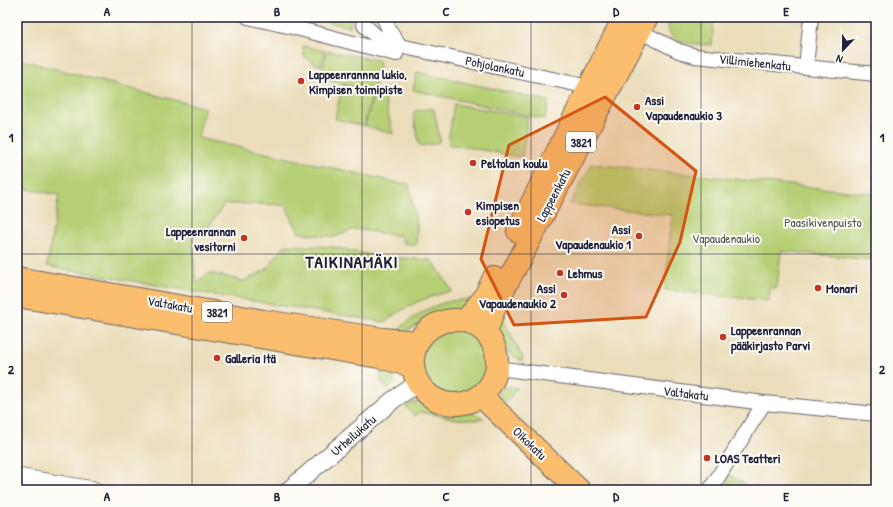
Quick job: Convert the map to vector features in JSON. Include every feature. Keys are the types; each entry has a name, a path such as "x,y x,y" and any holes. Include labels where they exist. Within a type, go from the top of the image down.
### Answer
{"main road":[{"name":"Lappeenkatu","path":"466,320 484,298 590,87 637,22"},
{"name":"Lappeenkatu","path":"486,332 496,304 637,22"},
{"name":"Valtakatu","path":"17,278 279,323 383,339 417,342"},
{"name":"Valtakatu","path":"17,296 379,357 416,374"},
{"path":"451,319 466,320 477,325 486,332 496,349 498,359 497,368 492,383 481,396 471,401 454,404 437,400 430,396 424,390 416,374 413,354 417,342 422,335 436,323 451,319"},
{"name":"Oikokatu","path":"481,396 579,490"}],"street":[{"name":"Pohjolankatu","path":"248,17 398,50 590,87"},
{"path":"363,17 364,25 376,36 398,50"},
{"path":"382,17 398,50"},
{"path":"806,67 811,17"},
{"name":"Villimiehenkatu","path":"637,22 679,51 695,56 876,74"},
{"name":"Valtakatu","path":"497,368 764,403 876,414"},
{"name":"Urheilukatu","path":"290,490 393,400 416,374"},
{"path":"710,490 764,403"},
{"path":"17,477 94,490"}],"highlighted area":[{"path":"605,97 696,171 680,242 646,317 514,325 481,259 509,145"}],"green space":[{"path":"319,17 351,17 350,27 319,20"},
{"path":"668,17 714,17 712,45 683,42 673,37 669,31"},
{"path":"303,46 325,51 321,66 304,56"},
{"path":"329,51 378,60 380,62 374,89 372,90 322,79 321,77 326,53"},
{"path":"17,59 205,108 198,137 202,139 398,183 409,184 417,226 416,245 403,243 401,236 355,229 334,237 299,233 285,205 224,204 204,234 192,235 196,282 210,273 244,281 266,270 285,245 334,247 379,257 432,260 452,291 419,301 397,313 385,322 202,293 47,266 59,195 17,187"},
{"path":"417,72 549,101 545,119 413,90"},
{"path":"342,85 373,93 364,126 335,119"},
{"path":"374,92 383,93 393,134 365,126"},
{"path":"454,104 528,117 522,157 448,144"},
{"path":"433,108 440,140 438,143 421,146 419,144 413,113 415,111"},
{"name":"Vapaudenaukio","path":"592,164 876,194 876,260 781,251 777,288 770,288 769,301 665,290 672,215 570,204"},
{"path":"471,299 461,310 438,315 427,319 404,332 395,333 407,322 428,309 444,303"},
{"path":"500,313 523,358 522,361 509,353 498,336 494,322"},
{"path":"449,328 465,330 482,339 489,350 491,357 490,370 487,377 478,387 467,393 454,394 442,392 430,385 422,376 418,365 420,352 428,338 439,331"},
{"path":"382,366 392,370 394,376 394,381 388,389 383,384 381,379"},
{"path":"510,387 517,388 504,405 500,400 499,392 502,389"},
{"path":"415,402 449,411 469,412 484,419 457,419 420,412 415,416 406,406"},
{"path":"728,474 755,490 719,490"}],"place":[{"name":"Lappeenrannna lukio, Kimpisen toimipiste","path":"301,81"},
{"name":"Assi Vapaudenaukio 3","path":"637,107"},
{"name":"Peltolan koulu","path":"473,163"},
{"name":"Kimpisen esiopetus","path":"468,212"},
{"name":"Assi Vapaudenaukio 1","path":"639,236"},
{"name":"Lappeenrannan vesitorni","path":"244,238"},
{"name":"Lehmus","path":"560,273"},
{"name":"Monari","path":"818,288"},
{"name":"Assi Vapaudenaukio 2","path":"564,295"},
{"name":"Lappeenrannan pääkirjasto Parvi","path":"723,337"},
{"name":"Galleria Itä","path":"217,358"},
{"name":"LOAS Teatteri","path":"707,458"}],"district":[{"name":"TAIKINAMÄKI","path":"352,261"}],"park label":[{"name":"Paasikivenpuisto","path":"823,222"}]}
